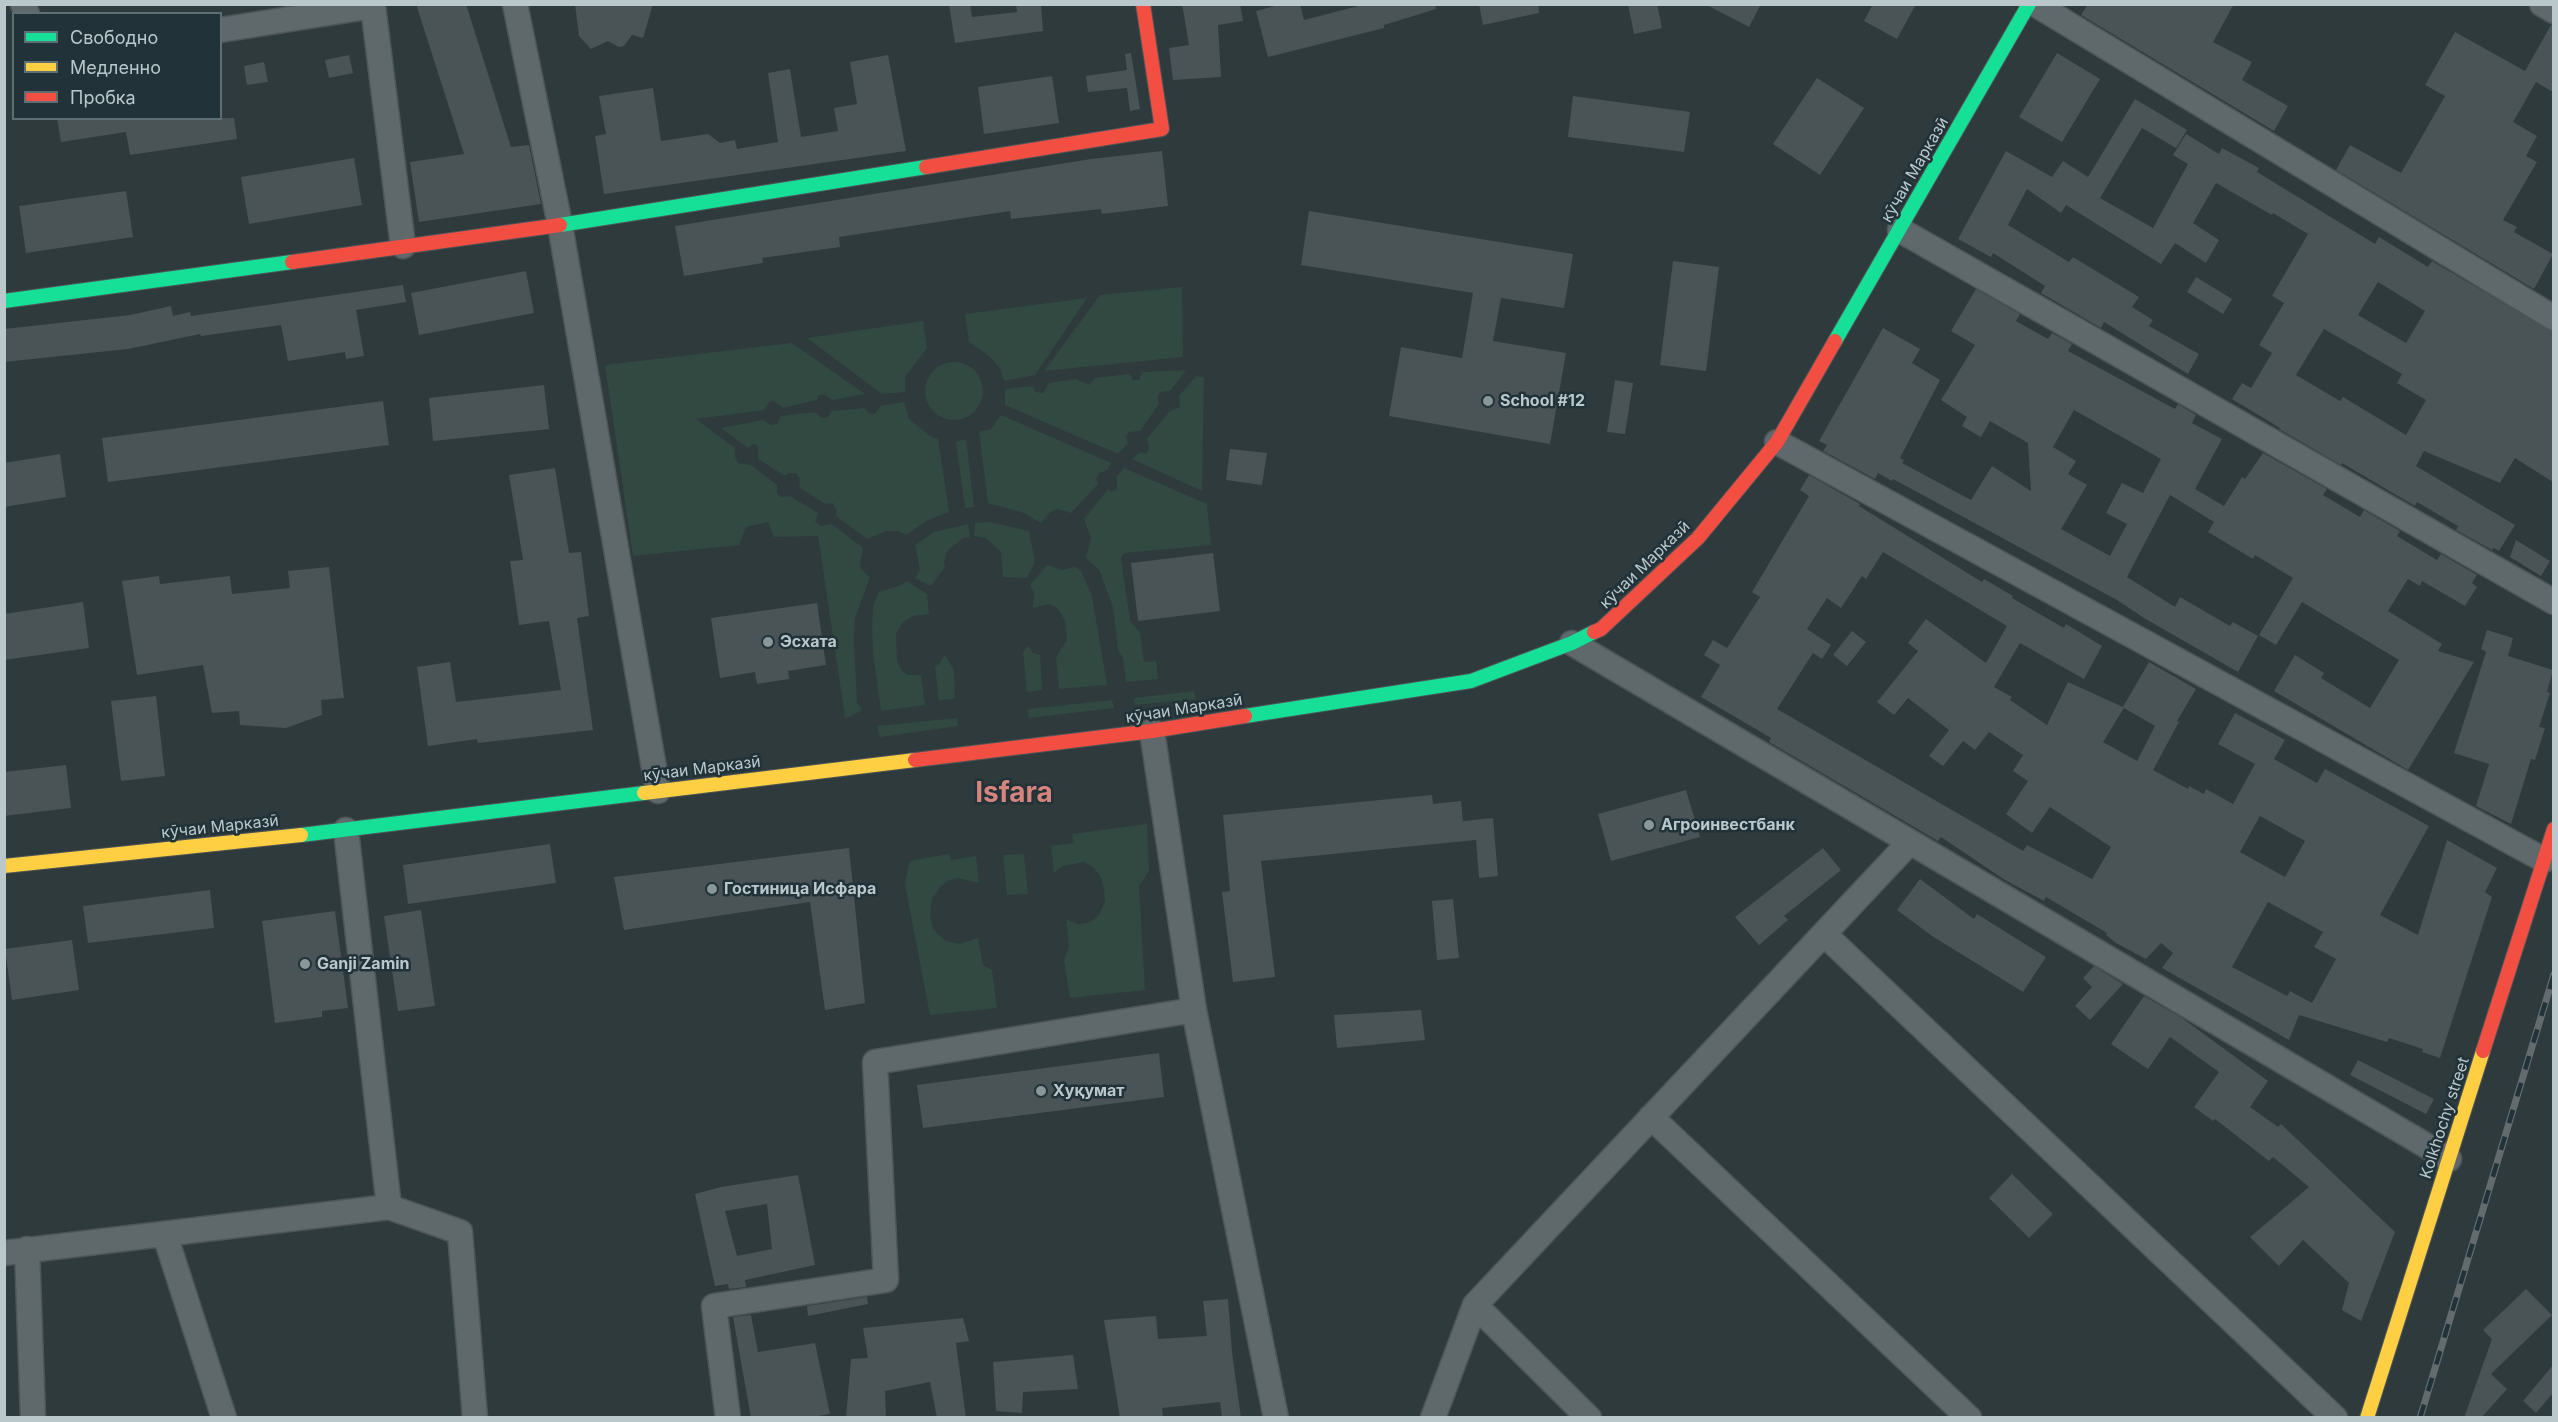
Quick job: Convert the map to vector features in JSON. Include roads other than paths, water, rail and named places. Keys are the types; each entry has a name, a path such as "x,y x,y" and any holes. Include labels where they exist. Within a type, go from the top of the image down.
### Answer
{"main road":[{"path":"4,301 560,225 1162,129 1143,4"},
{"name":"кӯчаи Марказӣ","path":"4,866 346,830 1152,731 1471,681 1572,643 1601,629 1698,538 1777,442 2029,4"},
{"name":"Kolkhochy street","path":"2367,1418 2553,829"}],"street":[{"path":"516,4 560,225 658,791"},
{"path":"2035,4 2553,318"},
{"path":"2542,4 2553,11"},
{"path":"222,30 373,6 403,246"},
{"path":"1900,230 2553,602"},
{"path":"1777,442 2544,860"},
{"path":"1572,643 2449,1159"},
{"path":"1152,731 1194,1010 1275,1418"},
{"path":"346,830 389,1207"},
{"path":"1433,1418 1475,1305 1910,842"},
{"path":"1824,934 2335,1418"},
{"path":"728,1418 714,1306 886,1280 875,1062 1194,1010"},
{"path":"1651,1117 1969,1418"},
{"path":"33,1418 16,1251 389,1207 460,1232 475,1418"},
{"path":"165,1235 224,1418"},
{"path":"1475,1305 1589,1418"}],"railway":[{"path":"2420,1418 2554,974"}],"place":[{"name":"School #12","path":"1488,401"},
{"name":"Эсхата","path":"768,642"},
{"name":"Агроинвестбанк","path":"1649,825"},
{"name":"Гостиница Исфара","path":"712,889"},
{"name":"Ganji Zamin","path":"305,964"},
{"name":"Хуқумат","path":"1041,1091"}],"district":[{"name":"Isfara","path":"1014,794"}]}
